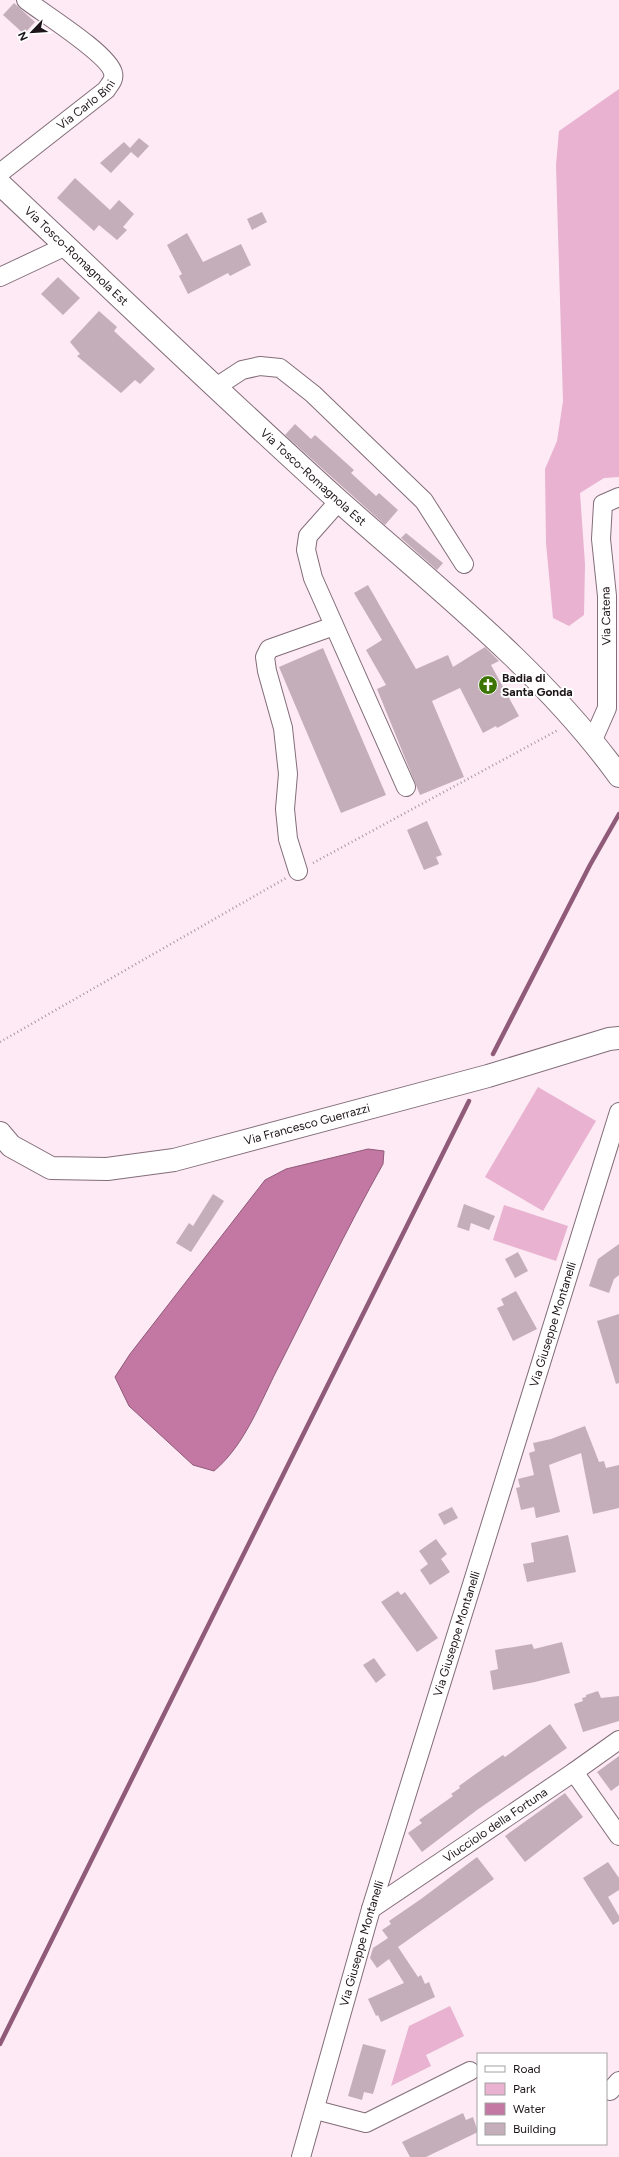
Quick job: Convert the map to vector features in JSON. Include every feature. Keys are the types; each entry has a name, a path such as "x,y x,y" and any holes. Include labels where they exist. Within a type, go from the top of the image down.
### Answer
{"main road":[{"name":"Via Tosco-Romagnola Est","path":"0,184 339,501 507,650 617,769"},
{"name":"Via Francesco Guerrazzi","path":"0,1133 11,1146 51,1168 107,1169 174,1160 488,1076 609,1039 619,1038"}],"street":[{"name":"Via Carlo Bini","path":"0,173 106,90 113,80 113,74 105,59 26,0"},
{"path":"0,277 66,246"},
{"path":"216,387 242,370 260,366 280,368 313,394 424,501 464,564"},
{"name":"Via Catena","path":"592,742 607,708 613,665 608,596 601,539 603,504 619,497"},
{"path":"339,501 308,536 306,550 313,578 406,787"},
{"path":"298,871 287,834 285,809 288,774 283,728 267,671 265,657 269,649 334,626"},
{"name":"Via Giuseppe Montanelli","path":"301,2157 316,2110 371,1909 619,1112"},
{"name":"Viucciolo della Fortuna","path":"371,1909 619,1740"},
{"path":"574,1772 619,1836"},
{"path":"316,2110 366,2123 470,2071"}],"green space":[{"path":"619,89 619,477 604,478 580,493 585,564 584,615 569,626 553,618 546,543 545,469 557,441 563,401 556,165 559,131"},
{"path":"538,1087 596,1121 543,1211 485,1177"},
{"path":"504,1205 568,1226 556,1261 493,1240"},
{"path":"450,2006 464,2036 426,2055 431,2066 391,2086 409,2026"}],"water":[{"path":"368,1149 384,1151 383,1164 343,1239 252,1421 235,1448 214,1471 193,1465 129,1406 115,1377 130,1354 265,1180 286,1169"}],"building":[{"path":"14,3 35,22 24,34 3,15"},
{"path":"139,138 149,146 138,158 131,152 111,173 100,163 124,142 130,148"},
{"path":"75,178 110,210 119,200 134,214 123,227 127,230 117,240 99,225 94,231 57,198"},
{"path":"262,212 267,222 252,230 247,219"},
{"path":"187,233 203,262 241,244 251,265 230,276 228,273 188,294 179,276 182,274 167,245"},
{"path":"58,277 80,298 63,315 41,294"},
{"path":"99,311 117,327 114,331 155,369 140,384 135,380 121,393 77,356 80,354 70,342"},
{"path":"295,424 311,439 315,435 354,470 351,473 376,496 379,493 398,510 385,525 285,435"},
{"path":"406,533 443,563 437,570 401,538"},
{"path":"368,585 416,669 448,655 453,667 485,647 499,661 491,665 519,716 497,728 496,726 483,733 460,688 432,701 464,777 420,795 377,689 386,685 366,650 382,640 354,593"},
{"path":"323,648 386,795 341,813 279,667"},
{"path":"427,821 442,855 436,857 439,864 424,870 407,830"},
{"path":"213,1194 224,1201 191,1252 176,1243 189,1223 193,1226"},
{"path":"464,1204 495,1216 489,1230 471,1223 469,1231 457,1227"},
{"path":"619,1244 619,1275 614,1279 609,1293 589,1286 598,1259"},
{"path":"518,1252 528,1271 515,1278 505,1259"},
{"path":"516,1291 537,1329 513,1341 497,1308 504,1305 501,1299"},
{"path":"619,1314 619,1383 616,1384 597,1321"},
{"path":"585,1426 599,1462 604,1461 606,1468 619,1465 619,1508 593,1514 581,1453 549,1465 560,1512 536,1518 534,1507 521,1510 516,1488 520,1487 518,1479 534,1475 529,1453 535,1451 533,1443 551,1439"},
{"path":"452,1507 458,1518 444,1525 438,1514"},
{"path":"568,1535 576,1572 527,1582 523,1564 534,1562 531,1543"},
{"path":"436,1539 447,1554 441,1559 450,1572 430,1585 420,1570 428,1564 419,1551"},
{"path":"398,1591 401,1595 405,1592 438,1638 417,1652 381,1602"},
{"path":"562,1642 570,1673 535,1682 493,1690 490,1671 498,1669 495,1650 532,1644 534,1649"},
{"path":"374,1658 386,1675 376,1683 363,1665"},
{"path":"598,1691 601,1698 619,1696 619,1721 583,1732 574,1704 583,1701 582,1698 586,1697 586,1695"},
{"path":"550,1724 567,1748 477,1810 422,1852 408,1833 422,1823 419,1820 453,1796 451,1794 460,1788 459,1786 503,1755 505,1757"},
{"path":"619,1756 619,1785 611,1791 597,1772"},
{"path":"565,1793 583,1817 525,1862 505,1836"},
{"path":"477,1857 494,1879 398,1947 418,1977 421,1975 425,1984 429,1982 435,1997 381,2022 378,2015 376,2016 368,1999 404,1983 389,1959 377,1968 370,1958 373,1948 388,1938 382,1930 391,1924 389,1921"},
{"path":"608,1862 619,1878 619,1890 608,1897 619,1916 619,1921 613,1925 583,1878"},
{"path":"363,2044 386,2050 373,2094 364,2092 362,2100 348,2096"},
{"path":"463,2113 466,2120 473,2117 477,2129 477,2132 426,2157 410,2157 402,2142"}],"waterway":[{"path":"493,1054 590,865 619,814"},
{"path":"0,2044 469,1101"}],"place":[{"name":"Badia di Santa Gonda","path":"488,685"}]}
